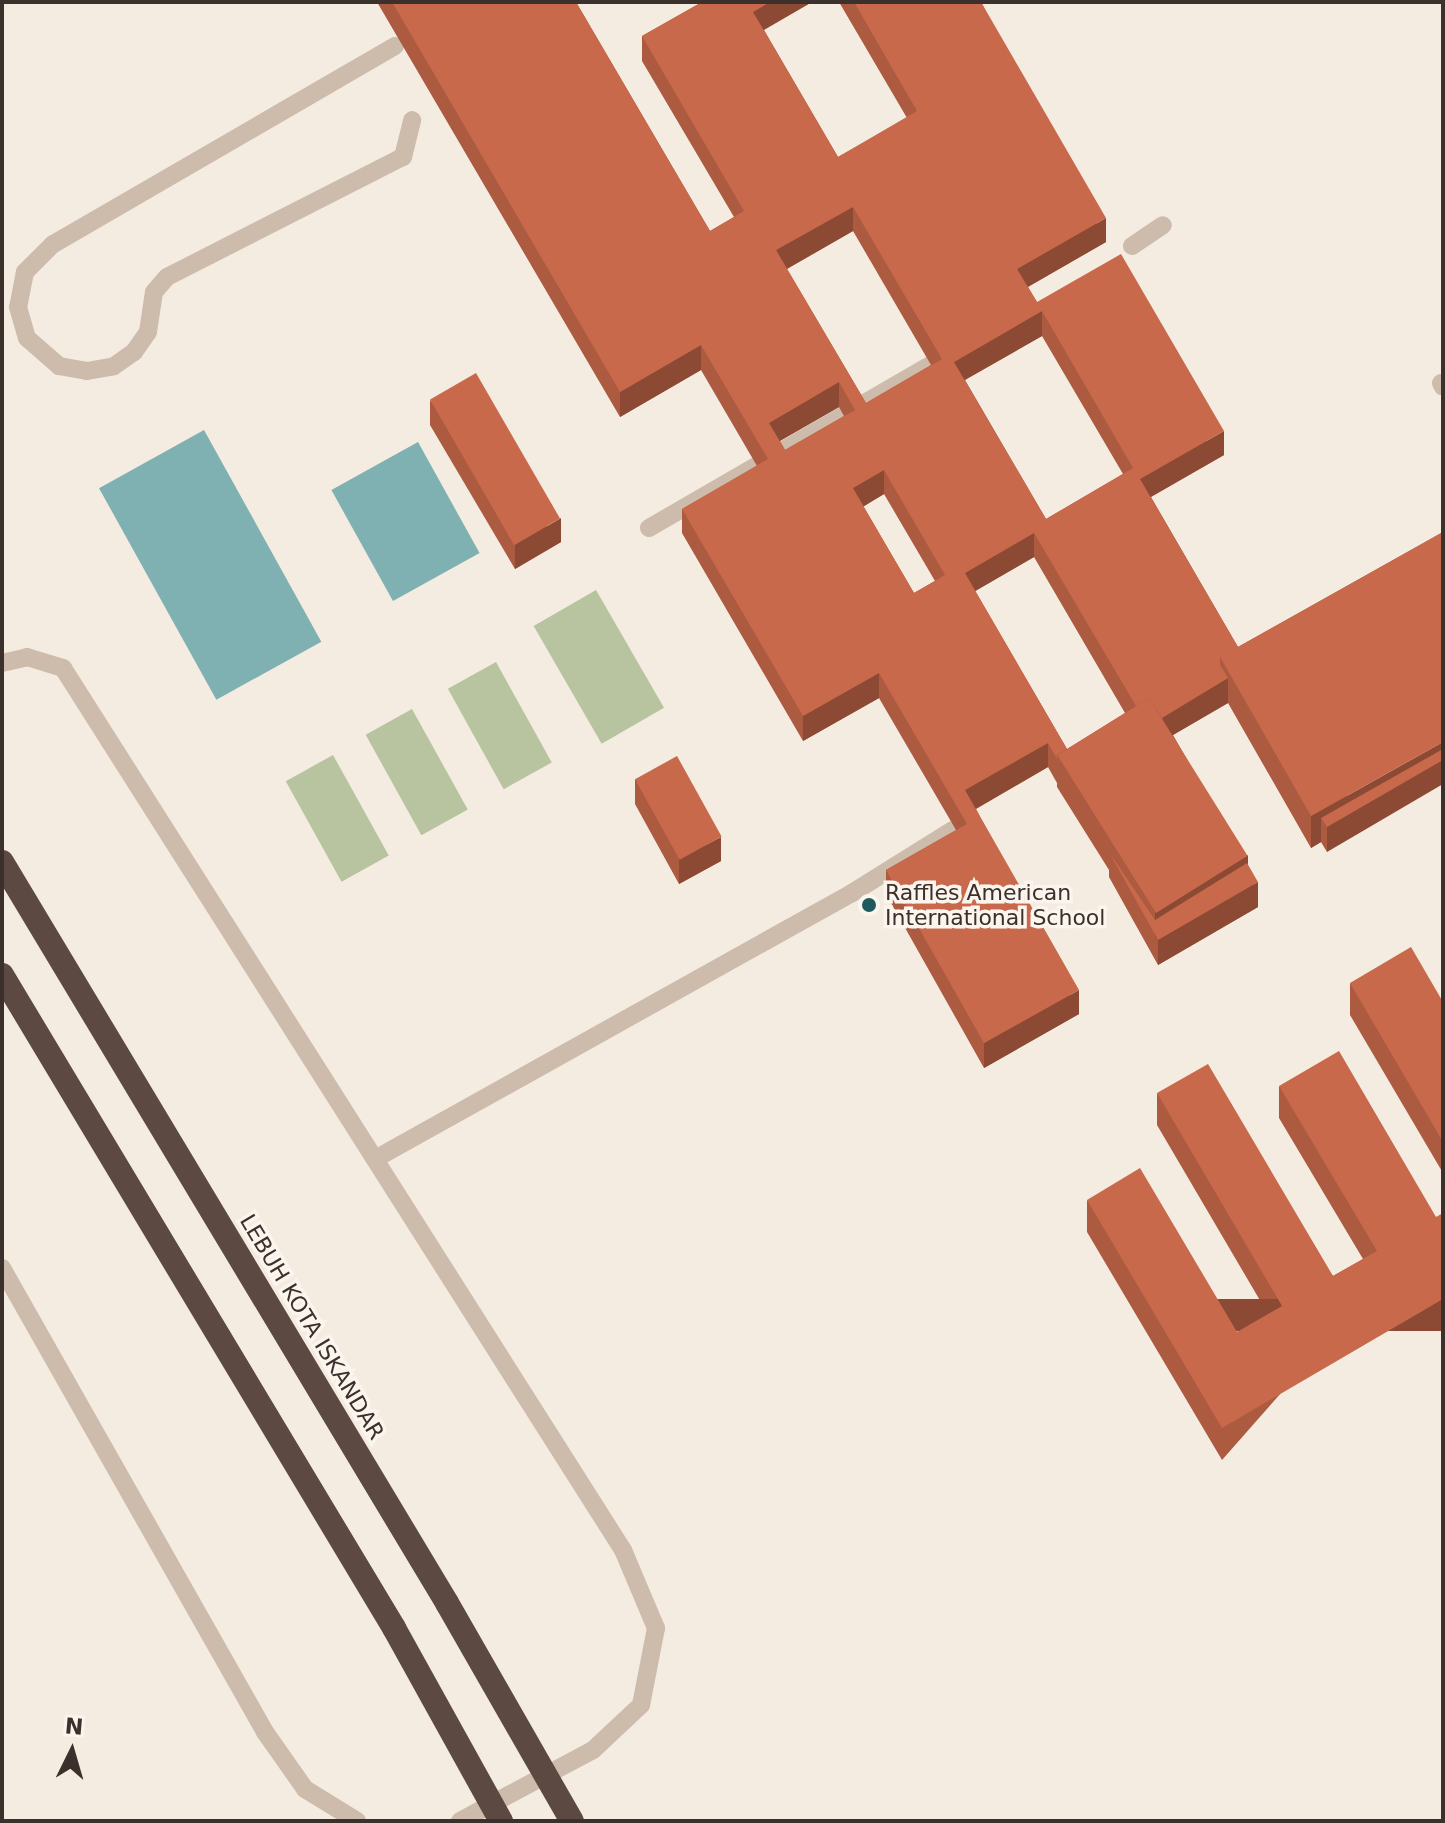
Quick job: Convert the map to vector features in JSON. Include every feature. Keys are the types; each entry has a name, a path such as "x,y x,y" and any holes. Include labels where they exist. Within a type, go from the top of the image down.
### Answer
{"highway":[{"name":"LEBUH KOTA ISKANDAR","path":"2,862 447,1603 572,1821"},
{"path":"2,975 394,1628 501,1821"}],"lane":[{"path":"395,46 53,244 25,272 18,307 27,338 59,366 87,371 114,366 134,352 148,332 154,292 167,277 403,157 412,120"},
{"path":"1132,246 1163,225"},
{"path":"649,528 970,341"},
{"path":"2,663 27,657 63,668 623,1550 656,1628 641,1705 593,1750 460,1821"},
{"path":"375,1159 852,893 953,830"},
{"path":"2,1268 265,1732 305,1789 357,1821"}],"green space":[{"path":"596,590 664,708 602,744 534,626"},
{"path":"496,662 552,763 504,789 448,689"},
{"path":"412,709 468,810 421,835 366,735"},
{"path":"333,755 389,856 342,882 286,781"}],"water":[{"path":"204,430 321,642 216,700 99,488"},
{"path":"418,442 480,553 393,601 331,490"}],"building":[{"path":"392,2 576,2 710,231 744,211 642,36 702,2 770,2 753,12 838,157 917,111 854,2 981,2 1106,218 1017,269 1037,302 1121,254 1224,431 1140,479 1238,647 1220,657 1220,665 1228,678 1162,718 1149,698 1136,706 1034,533 965,573 1067,749 1057,755 1057,759 1048,743 965,790 1079,990 984,1043 886,870 967,824 879,673 803,716 682,509 768,459 701,345 620,392","holes":["853,207 942,359 866,403 776,250","1042,311 1133,468 1046,519 954,362","839,382 855,410 785,450 769,423","884,470 945,575 914,593 853,488"]},
{"path":"476,373 560,518 514,545 430,400"},
{"path":"1443,532 1443,742 1311,816 1220,657"},
{"path":"1149,698 1248,856 1156,913 1057,755"},
{"path":"1443,749 1443,760 1327,827 1321,818"},
{"path":"677,756 722,836 680,860 635,779"},
{"path":"1109,852 1155,920 1247,863 1258,882 1158,940"},
{"path":"1411,947 1443,1002 1443,1142 1350,983"},
{"path":"1339,1051 1436,1217 1443,1213 1443,1299 1222,1428 1087,1200 1140,1168 1237,1332 1282,1306 1157,1093 1208,1064 1333,1276 1377,1251 1279,1086"}],"place":[{"name":"Raffles American International School","path":"869,905"}]}
